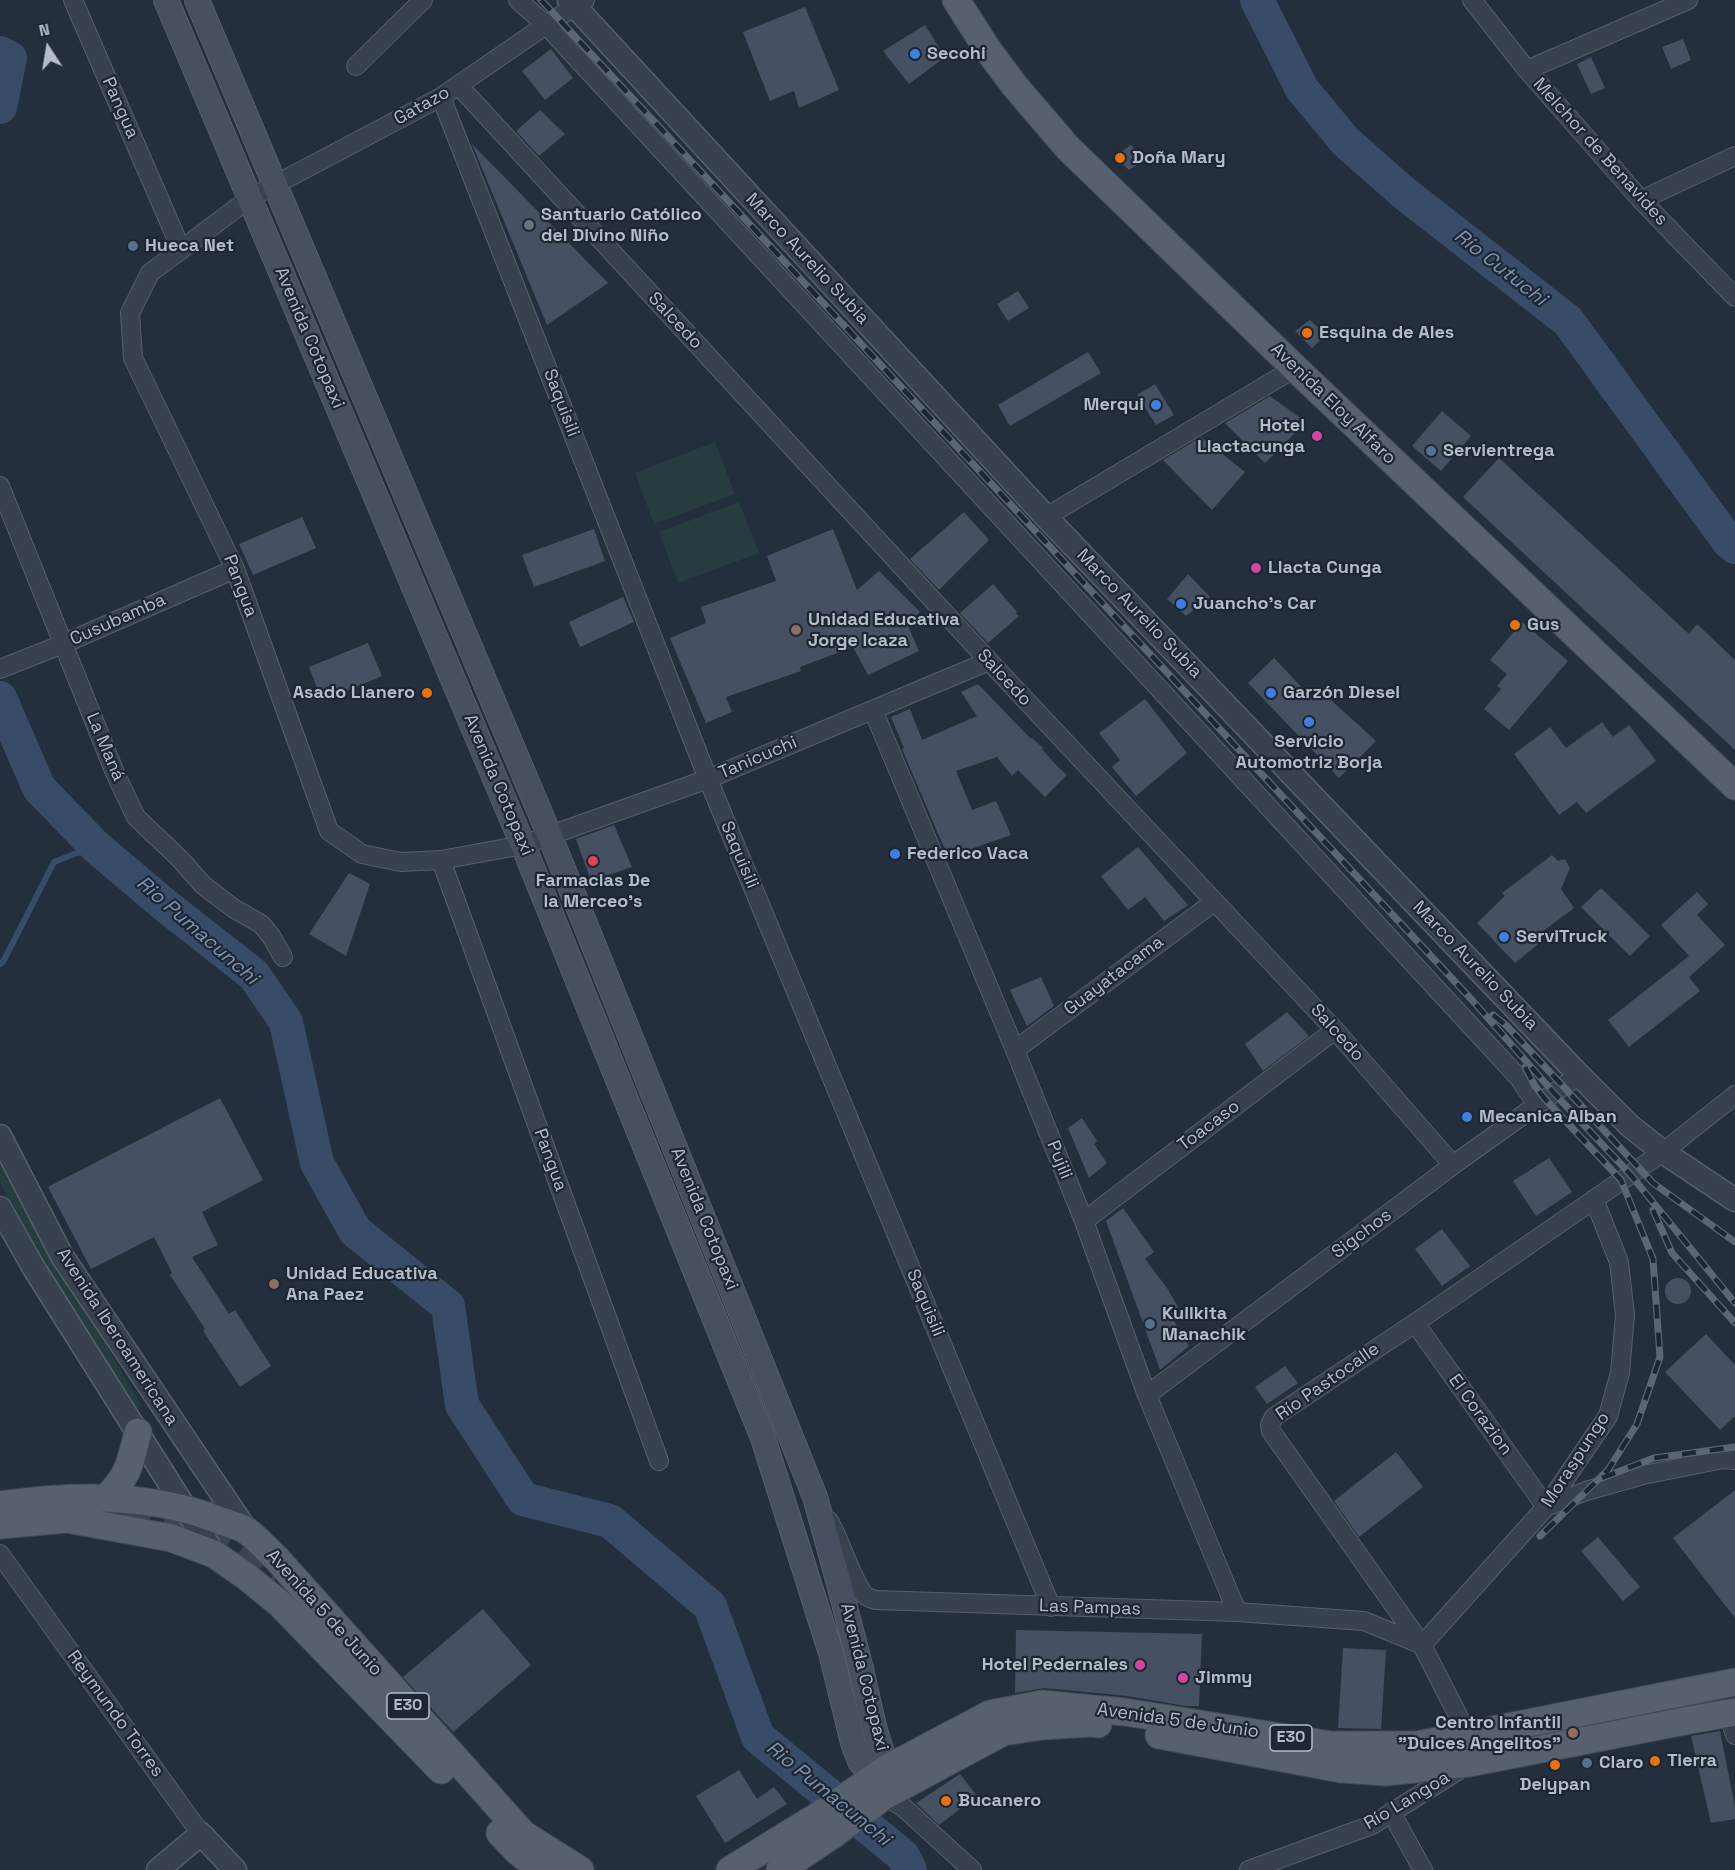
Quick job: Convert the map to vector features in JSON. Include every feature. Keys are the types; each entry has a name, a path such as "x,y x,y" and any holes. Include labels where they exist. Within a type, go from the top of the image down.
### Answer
{"main road":[{"name":"Avenida Cotopaxi","path":"166,0 523,845 762,1438 831,1653 853,1743 860,1761 883,1790"},
{"name":"Avenida Cotopaxi","path":"197,0 549,834 815,1497 842,1593 877,1739 883,1790"},
{"name":"Avenida Eloy Alfaro","path":"956,0 988,51 1066,147 1735,786"},
{"path":"394,541 420,529"},
{"path":"106,1498 122,1482 130,1466 138,1431"},
{"name":"Avenida 5 de Junio","path":"0,1505 76,1497 106,1498 187,1509 246,1530 277,1559 415,1714 446,1762 518,1852 542,1870"},
{"name":"Avenida 5 de Junio","path":"0,1525 67,1519 171,1538 214,1554 280,1604 523,1833 580,1870"},
{"path":"277,1577 309,1609 388,1698 415,1714"},
{"name":"Avenida 5 de Junio","path":"730,1870 828,1824 883,1790 990,1714 1042,1704 1125,1712 1331,1744 1417,1745 1735,1682"},
{"path":"1685,1692 1690,1720"},
{"name":"Avenida 5 de Junio","path":"883,1790 1003,1732 1042,1726 1091,1723 1341,1769 1386,1772 1469,1763 1690,1720 1733,1720"},
{"name":"Avenida 5 de Junio","path":"780,1870 828,1824"}],"street":[{"name":"Pangua","path":"73,0 181,249"},
{"path":"356,66 423,0"},
{"name":"Marco Aurelio Subia","path":"518,0 546,25 1519,1078 1537,1105"},
{"name":"Melchor de Benavides","path":"1472,0 1527,70 1641,200 1735,297"},
{"path":"1527,70 1688,0"},
{"name":"Gatazo","path":"250,198 441,97 577,2"},
{"name":"Marco Aurelio Subia","path":"577,2 1046,517 1579,1075 1630,1126 1663,1152 1735,1200"},
{"name":"Salcedo","path":"458,85 989,661 1335,1030 1453,1165"},
{"name":"Saquisili","path":"441,97 708,779 1052,1607"},
{"path":"1641,200 1734,158"},
{"name":"Pangua","path":"250,198 150,273 130,313 133,357 235,569 329,831 362,854 401,862 441,860 523,845"},
{"path":"1046,517 1295,368"},
{"name":"La Maná","path":"0,486 55,647 136,817 180,859 203,885 233,908 261,924 283,957"},
{"name":"Cusubamba","path":"0,669 235,569"},
{"name":"Tanicuchi","path":"523,845 708,779 989,661"},
{"name":"Pujili","path":"873,710 1015,1050 1084,1221 1147,1395 1237,1612"},
{"name":"Pangua","path":"441,860 659,1461"},
{"name":"Guayatacama","path":"1015,1050 1214,902"},
{"name":"Toacaso","path":"1084,1221 1335,1030"},
{"name":"Sigchos","path":"1147,1395 1453,1165 1579,1075"},
{"name":"Río Pastocalle","path":"1468,1735 1422,1645 1271,1431 1270,1425 1274,1417 1663,1152 1735,1095"},
{"name":"Avenida Iberoamericana","path":"0,1136 62,1256 246,1530"},
{"name":"Moraspungo","path":"1422,1645 1546,1507 1608,1416 1620,1373 1625,1315 1619,1262 1594,1199"},
{"name":"Avenida Iberoamericana","path":"0,1208 32,1265 214,1554"},
{"name":"El Corazion","path":"1415,1323 1546,1507"},
{"path":"1546,1507 1586,1491 1643,1475 1723,1459 1735,1460"},
{"name":"Las Pampas","path":"815,1497 837,1534 858,1587 866,1596 875,1600 1237,1612 1364,1621 1422,1645"},
{"name":"Reymundo Torres","path":"0,1554 201,1834 235,1870"},
{"name":"Río Langoa","path":"1249,1870 1372,1825 1469,1763 1468,1735"},
{"path":"883,1790 972,1870"},
{"path":"1391,1812 1423,1870"},
{"path":"158,1870 201,1834"}],"green space":[{"path":"715,442 735,494 654,524 635,473"},
{"path":"739,502 759,553 678,583 659,532"},
{"path":"0,1154 30,1216 142,1406 131,1411 19,1222 0,1183"}],"building":[{"path":"805,7 839,90 799,108 794,91 770,101 743,32"},
{"name":"Secohi","path":"925,25 945,57 909,84 883,51"},
{"path":"1683,39 1691,60 1671,69 1662,47"},
{"path":"551,49 573,78 545,100 522,71"},
{"path":"1591,57 1605,88 1591,94 1577,64"},
{"path":"540,110 565,134 539,156 516,131"},
{"name":"Santuario Católico del Divino Niño","path":"472,144 608,283 547,325"},
{"path":"1131,145 1145,160 1129,170 1115,156"},
{"path":"1018,291 1029,308 1008,321 997,304"},
{"path":"1310,320 1326,335 1312,348 1295,331"},
{"path":"1088,352 1101,373 1010,426 998,405"},
{"name":"Merqui","path":"1155,384 1174,415 1156,425 1137,395"},
{"path":"1270,396 1306,422 1265,463 1225,423"},
{"path":"1442,411 1471,436 1441,471 1412,446"},
{"path":"1201,437 1245,472 1212,510 1163,460"},
{"path":"1499,458 1689,634 1697,624 1735,660 1735,750 1463,497"},
{"path":"964,512 989,540 939,590 910,559"},
{"path":"302,517 316,548 253,575 239,544"},
{"path":"594,529 605,561 534,587 522,555"},
{"path":"833,529 857,590 879,571 920,612 907,624 919,651 868,675 853,647 800,667 801,671 726,697 732,712 706,723 670,638 706,623 701,607 776,581 767,556"},
{"path":"1188,574 1210,597 1186,616 1167,599"},
{"path":"993,584 1019,616 988,643 960,613"},
{"path":"623,597 634,622 580,647 569,622"},
{"path":"1522,622 1568,661 1509,730 1484,709 1501,689 1497,686 1507,674 1490,660"},
{"path":"368,643 382,676 322,701 309,667"},
{"path":"1274,658 1311,697 1319,689 1376,741 1339,778 1248,683"},
{"path":"978,684 1067,775 1045,797 1018,770 1012,776 997,757 956,771 972,810 996,801 1011,835 948,857 902,749 904,748 891,717 910,709 922,740 977,716 961,692"},
{"path":"1145,699 1187,753 1136,796 1112,767 1120,760 1099,733"},
{"path":"1602,722 1613,737 1629,725 1656,761 1586,813 1577,802 1559,815 1514,754 1550,727 1566,748"},
{"path":"614,825 632,867 591,881 576,839"},
{"path":"1138,847 1188,905 1164,921 1145,897 1128,910 1101,876"},
{"path":"1552,855 1558,861 1565,859 1570,868 1561,889 1574,908 1538,935 1542,941 1515,963 1477,923 1505,896 1502,893"},
{"path":"349,873 370,884 346,956 309,934"},
{"path":"1601,888 1650,936 1630,956 1581,907"},
{"path":"1697,892 1708,904 1697,915 1725,945 1689,977 1700,991 1629,1047 1608,1020 1689,956 1661,925"},
{"path":"1041,977 1054,1006 1027,1026 1010,990"},
{"path":"1287,1012 1309,1036 1263,1071 1245,1044"},
{"path":"220,1098 263,1180 202,1212 218,1245 192,1257 229,1314 235,1310 271,1366 240,1387 170,1275 172,1273 154,1237 91,1269 48,1187"},
{"path":"1082,1118 1097,1141 1094,1144 1107,1163 1089,1178 1068,1128"},
{"path":"1549,1158 1572,1192 1536,1216 1513,1181"},
{"path":"1123,1208 1154,1252 1145,1259 1167,1288 1182,1314 1174,1321 1189,1346 1160,1370 1106,1221"},
{"path":"1442,1229 1470,1266 1442,1286 1415,1249"},
{"path":"1678,1278 1687,1282 1691,1291 1687,1300 1678,1304 1669,1300 1665,1291 1669,1282"},
{"path":"1706,1334 1735,1365 1735,1416 1720,1430 1665,1372"},
{"path":"1285,1366 1298,1383 1267,1404 1255,1387"},
{"path":"1396,1452 1423,1487 1359,1537 1334,1501"},
{"path":"1735,1490 1735,1618 1673,1538"},
{"path":"1598,1537 1640,1587 1623,1601 1581,1551"},
{"path":"483,1609 531,1665 453,1732 403,1677"},
{"path":"1016,1630 1202,1634 1199,1706 1044,1688 1015,1693"},
{"path":"1343,1648 1386,1650 1381,1729 1338,1728"},
{"path":"1720,1731 1735,1807 1735,1819 1711,1823 1691,1736"},
{"path":"739,1770 757,1799 774,1787 787,1804 725,1843 696,1796"},
{"name":"Bucanero","path":"960,1774 977,1796 939,1825 916,1803"}],"waterway":[{"name":"Río Cutuchi","path":"1257,0 1302,89 1345,141 1404,193 1568,321 1728,541 1735,547"},
{"name":"Rio Pumacunchi","path":"0,53 10,58 0,107"},
{"name":"Rio Pumacunchi","path":"0,698 39,788 95,846 166,906 254,975 286,1022 317,1163 355,1231 448,1306 462,1405 523,1499 610,1521 710,1606 758,1737 903,1856 910,1870"},
{"path":"0,964 54,862 95,846"}],"tunnel":[{"path":"83,1511 114,1511 176,1525 215,1537 277,1577"}],"railway":[{"path":"541,0 1472,1000 1554,1093 1630,1174 1735,1303"},
{"path":"1493,1015 1507,1026 1653,1183 1735,1242"},
{"path":"1525,1067 1545,1099 1621,1180 1653,1259 1660,1357 1637,1424 1608,1470 1540,1536"},
{"path":"1653,1210 1672,1253 1735,1323"},
{"path":"1602,1478 1654,1458 1735,1447"}],"place":[{"name":"Secohi","path":"915,54"},
{"name":"Doña Mary","path":"1120,158"},
{"name":"Santuario Católico del Divino Niño","path":"529,225"},
{"name":"Hueca Net","path":"133,246"},
{"name":"Esquina de Ales","path":"1307,333"},
{"name":"Merqui","path":"1156,405"},
{"name":"Hotel Llactacunga","path":"1317,436"},
{"name":"Servientrega","path":"1431,451"},
{"name":"Llacta Cunga","path":"1256,568"},
{"name":"Juancho's Car","path":"1181,604"},
{"name":"Gus","path":"1515,625"},
{"name":"Unidad Educativa Jorge Icaza","path":"796,630"},
{"name":"Asado Llanero","path":"427,693"},
{"name":"Garzón Diesel","path":"1271,693"},
{"name":"Servicio Automotriz Borja","path":"1309,722"},
{"name":"Federico Vaca","path":"895,854"},
{"name":"Farmacias De la Merceo's","path":"593,861"},
{"name":"ServiTruck","path":"1504,937"},
{"name":"Mecanica Alban","path":"1467,1117"},
{"name":"Unidad Educativa Ana Paez","path":"274,1284"},
{"name":"Kullkita Manachik","path":"1150,1324"},
{"name":"Hotel Pedernales","path":"1140,1665"},
{"name":"Jimmy","path":"1183,1678"},
{"name":"Centro Infantil \"Dulces Angelitos\"","path":"1573,1733"},
{"name":"Tierra","path":"1655,1761"},
{"name":"Claro","path":"1587,1763"},
{"name":"Delypan","path":"1555,1765"},
{"name":"Bucanero","path":"946,1801"}]}
